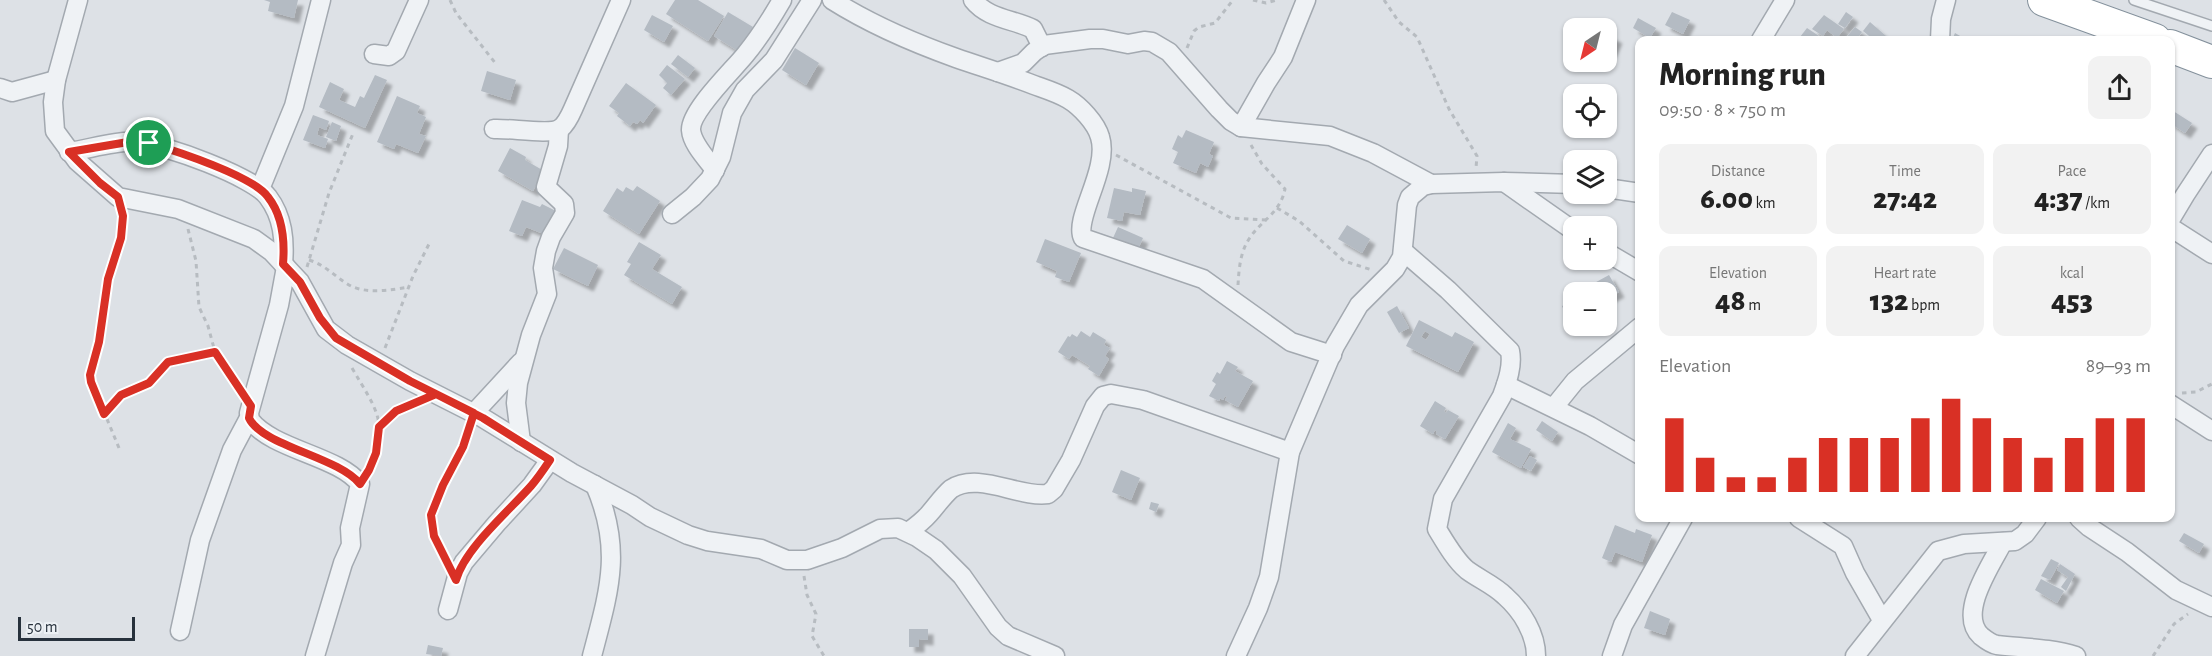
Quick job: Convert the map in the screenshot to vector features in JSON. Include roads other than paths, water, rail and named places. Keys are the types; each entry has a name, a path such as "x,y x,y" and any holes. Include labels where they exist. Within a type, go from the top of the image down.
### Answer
{"highway":[{"path":"2044,0 2144,36"},
{"path":"2175,48 2212,62"}],"street":[{"path":"78,0 56,80 53,102 55,131 69,152 100,183 118,197 165,205 254,239 272,252 300,282 320,318 336,338 377,363 474,413 550,460 650,517 688,535 761,549 787,560 807,560 842,548 880,529 898,528 936,550 962,576 998,627 1008,636 1055,656"},
{"path":"260,189 294,106 321,0"},
{"path":"374,54 387,56 395,53 419,0"},
{"path":"494,129 549,132 559,129 569,117 621,0"},
{"path":"715,170 698,147 692,133 692,124 701,106 747,54 782,0"},
{"path":"672,214 703,188 715,170 732,113 745,90 774,60 812,0"},
{"path":"832,0 885,29 956,58 1069,99 1089,119 1100,136 1101,156 1095,185 1081,223 1080,232 1083,238 1203,279 1291,342 1332,355"},
{"path":"973,0 987,12 1033,29 1042,47"},
{"path":"1244,128 1266,83 1283,57 1306,0"},
{"path":"1763,36 1785,0"},
{"path":"1940,36 1946,0"},
{"path":"998,72 1023,63 1042,47 1090,39 1128,44 1144,41 1158,45 1176,59 1219,109 1244,128 1330,136 1373,153 1431,184"},
{"path":"0,88 12,92 56,80"},
{"path":"521,442 516,403 524,358 547,294 543,268 546,251 565,213 564,204 546,187 558,146 559,129"},
{"path":"69,152 128,142 149,143 206,163 260,189 272,203 282,227 285,242 285,265 279,305 250,412 232,450 200,540 180,631"},
{"path":"2175,212 2212,154"},
{"path":"1504,182 1563,223"},
{"path":"1236,656 1269,577 1290,452 1332,355 1359,305 1400,261 1410,197 1423,186 1431,184 1504,182 1563,184"},
{"path":"1617,190 1635,192"},
{"path":"2175,230 2212,254"},
{"path":"1403,251 1448,290 1507,347 1511,357 1502,396 1443,499 1437,529 1465,568 1505,596 1515,607 1532,631 1536,643 1536,656"},
{"path":"1617,258 1635,269"},
{"path":"1554,407 1575,381 1635,331"},
{"path":"474,413 524,358"},
{"path":"1506,385 1554,407 1635,452"},
{"path":"908,532 921,523 949,491 958,485 968,483 990,485 1030,494 1048,494 1054,489 1071,460 1095,406 1103,396 1111,394 1143,400 1290,452"},
{"path":"2175,399 2212,431"},
{"path":"250,412 254,425 278,440 341,470 360,484 351,528 351,543 343,562 315,656"},
{"path":"448,610 460,568 532,485 550,460"},
{"path":"592,656 612,568 608,524 595,485"},
{"path":"1612,656 1623,625 1681,522"},
{"path":"1805,522 1843,546 1855,573 1882,620"},
{"path":"1855,656 1938,551 1964,544 2020,539 2034,522"},
{"path":"2083,522 2176,590 2211,606"},
{"path":"2002,542 1978,588 1973,609 1973,625 1979,634 1996,645 2076,656"}],"lane":[{"path":"2134,0 2212,26"}]}
